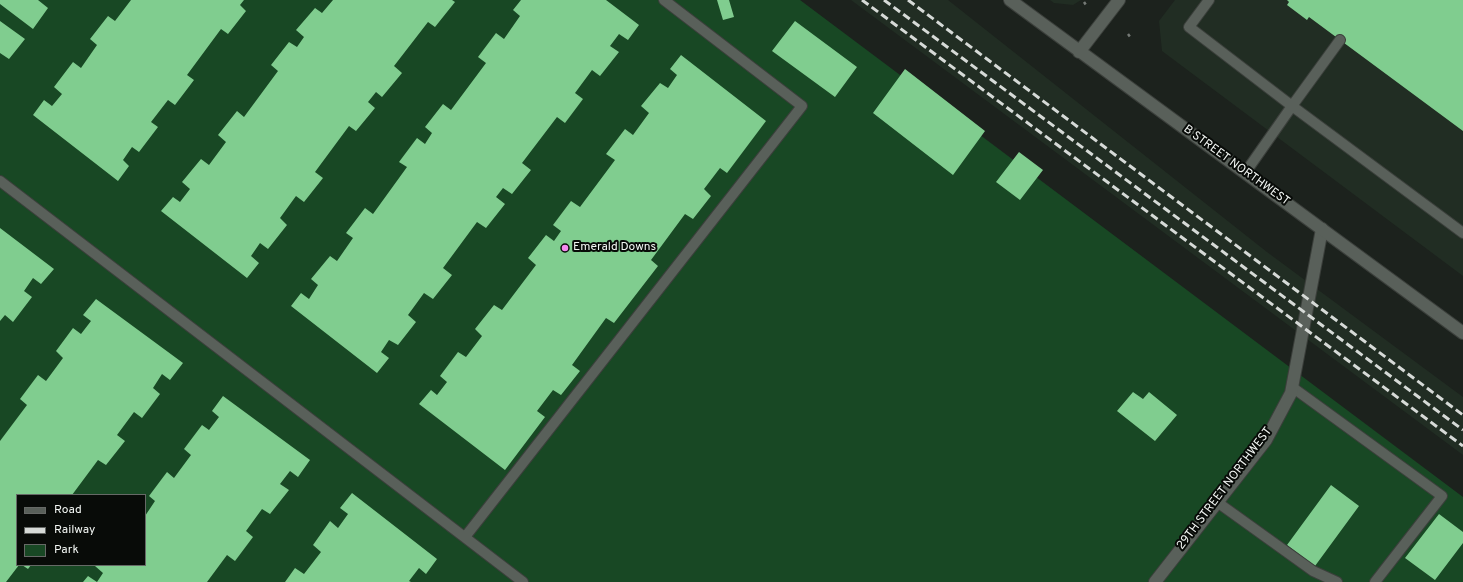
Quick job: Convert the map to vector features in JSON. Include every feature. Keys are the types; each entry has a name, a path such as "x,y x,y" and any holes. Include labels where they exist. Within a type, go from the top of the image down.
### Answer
{"street":[{"name":"B STREET NORTHWEST","path":"1010,0 1463,333"},
{"path":"1079,52 1119,0"},
{"name":"29TH STREET NORTHWEST","path":"1155,582 1266,440 1291,393 1322,229"}],"lane":[{"path":"465,537 802,106 664,0"},
{"path":"1209,0 1189,27 1292,106 1463,233"},
{"path":"1245,173 1340,40"},
{"path":"0,181 523,582"},
{"path":"1292,388 1442,496 1375,582"},
{"path":"1217,502 1313,572 1337,582"}],"path":[{"path":"1128,34 1131,38"}],"shaded area":[{"path":"851,0 948,0 1267,252 1463,397 1463,455"},
{"path":"1050,0 1081,0 1073,5 1054,3"},
{"path":"1175,0 1463,0 1463,276 1162,51 1159,21"}],"green space":[{"name":"Emerald Downs","path":"0,0 800,0 1463,497 1463,582 0,582"}],"building":[{"path":"0,0 38,0 48,8 33,29 0,4"},
{"path":"131,0 244,0 240,5 246,11 228,34 221,29 187,75 194,80 175,105 168,100 151,122 158,127 139,152 132,147 123,160 129,166 118,181 33,115 44,100 52,106 62,94 54,87 73,62 81,68 97,45 90,39 108,16 115,21"},
{"path":"333,0 452,0 455,2 435,27 428,22 394,66 402,73 382,97 376,92 368,102 375,108 356,131 349,126 315,172 323,178 304,202 296,196 280,218 287,225 268,249 260,243 251,256 259,263 247,278 161,211 173,197 180,202 190,189 182,182 201,159 209,165 226,142 218,135 237,111 244,117 278,71 271,65 289,42 297,47 304,37 296,30 315,8 322,13"},
{"path":"521,0 606,0 639,25 628,40 619,34 610,46 619,52 600,76 592,70 575,93 583,99 565,123 557,117 522,163 531,170 512,194 503,188 496,197 505,204 486,228 477,222 443,268 452,275 433,299 424,293 408,315 416,322 398,345 389,340 381,352 389,358 377,373 291,306 301,293 309,299 318,285 311,279 330,256 337,261 353,238 346,233 365,208 373,214 407,167 399,162 417,138 425,144 432,133 425,127 443,104 451,110 486,63 478,57 496,33 504,39 520,16 513,10"},
{"path":"717,0 729,0 734,17 723,20"},
{"path":"1287,0 1463,0 1463,131 1309,17 1307,20 1287,5 1289,2"},
{"path":"0,21 25,39 9,59 0,53"},
{"path":"795,21 857,67 835,97 772,51"},
{"path":"681,55 766,121 727,173 720,168 704,189 711,196 693,219 685,214 651,260 658,266 614,323 606,318 572,365 580,371 561,395 553,390 537,411 545,417 505,470 419,404 431,390 437,395 447,382 440,376 458,352 466,357 482,336 475,329 494,305 502,310 536,265 528,258 546,235 554,241 561,231 553,225 571,201 580,207 615,160 606,154 625,129 633,135 649,113 641,106 660,83 668,88 677,75 670,69"},
{"path":"905,69 985,131 953,175 873,113"},
{"path":"1019,152 1043,170 1020,200 996,182"},
{"path":"0,228 54,269 41,284 33,278 24,291 32,297 13,322 5,315 0,321"},
{"path":"96,299 183,363 170,380 162,374 153,388 160,394 142,418 134,412 117,435 125,441 106,465 98,460 73,494 16,494 16,566 18,566 6,582 0,582 0,441 27,405 20,399 38,375 46,381 63,358 56,351 73,328 81,334 91,321 83,315"},
{"path":"1133,392 1143,399 1149,392 1177,415 1155,441 1117,411"},
{"path":"223,396 310,460 298,477 290,471 280,484 289,490 270,514 262,509 246,531 253,537 235,561 227,555 207,582 97,582 103,573 95,566 146,566 146,514 155,501 149,496 167,472 174,478 191,455 184,449 202,425 209,430 219,417 212,411"},
{"path":"1331,485 1359,506 1315,566 1287,545"},
{"path":"352,493 437,559 426,574 419,568 409,581 411,582 285,582 295,568 304,574 321,552 313,545 330,521 338,528 348,514 340,508"},
{"path":"1439,514 1463,532 1463,543 1435,580 1405,558"},
{"path":"24,566 30,566 28,569"},
{"path":"88,576 97,582 83,582"}],"railway":[{"path":"862,0 1463,446"},
{"path":"884,0 1463,430"},
{"path":"908,0 1463,415"}],"place":[{"name":"Emerald Downs","path":"565,248"}]}
